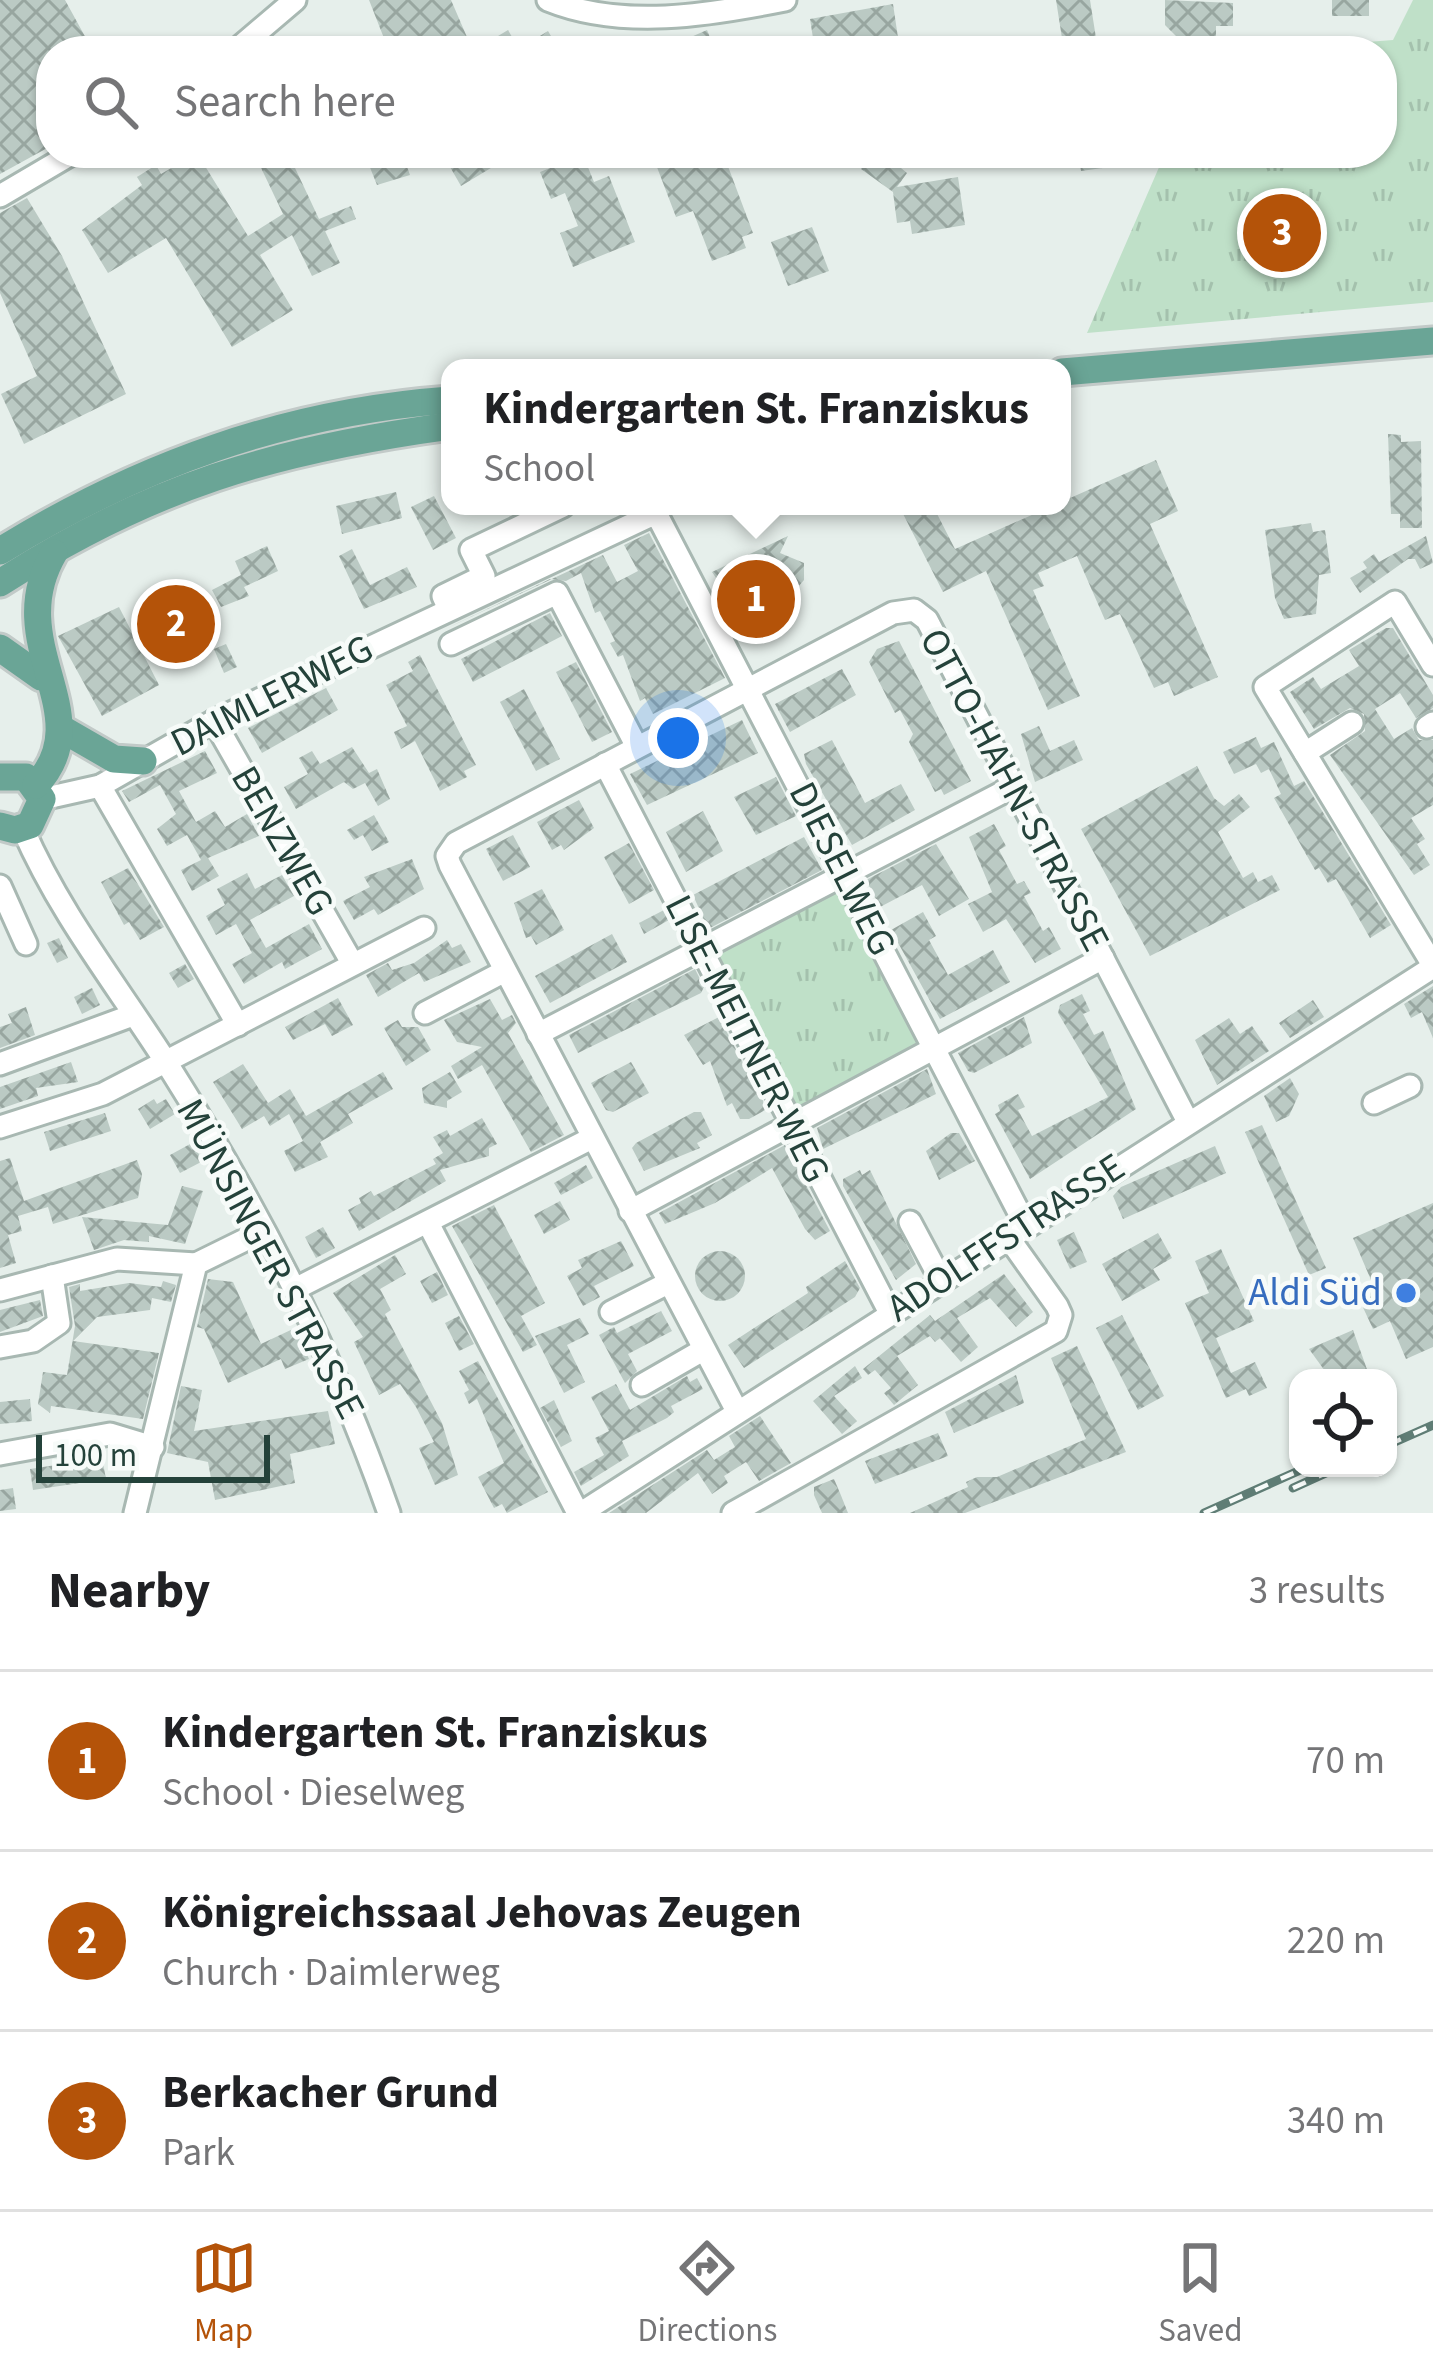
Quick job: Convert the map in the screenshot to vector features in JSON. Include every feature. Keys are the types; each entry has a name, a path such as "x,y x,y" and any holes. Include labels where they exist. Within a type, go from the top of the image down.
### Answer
{"main road":[{"path":"1071,371 1433,340"},
{"path":"0,551 101,493 229,440 337,414 441,401"},
{"path":"0,583 60,545 140,505 259,459 441,428"},
{"path":"60,545 38,577 31,618 41,677 62,729 114,760 143,761"},
{"path":"0,648 41,677"},
{"path":"11,828 38,817 39,792 62,729"},
{"path":"0,778 13,774 39,792"}],"street":[{"path":"253,36 296,0"},
{"path":"548,0 570,9 705,16 785,0"},
{"path":"0,196 48,168"},
{"path":"449,609 443,596 484,576 471,550 544,515"},
{"name":"DAIMLERWEG","path":"39,792 100,786 214,721 652,515"},
{"name":"DIESELWEG","path":"657,515 934,1048 1017,1231 1058,1306 1056,1331 733,1513"},
{"path":"451,644 557,593 637,747"},
{"path":"1433,664 1395,602 1265,687 1433,966"},
{"name":"OTTO-HAHN-STRASSE","path":"736,1412 450,866 449,849 749,687 893,613 914,610 927,620 1187,1120"},
{"name":"BENZWEG","path":"214,721 351,961"},
{"path":"1305,754 1352,723"},
{"name":"LISE-MEITNER-WEG","path":"605,764 890,1313"},
{"path":"100,786 238,1024"},
{"path":"538,1034 1013,787"},
{"name":"MÜNSINGER STRASSE","path":"11,828 166,1064 263,1231 360,1430 389,1513"},
{"path":"0,886 26,944"},
{"path":"17,919 57,900"},
{"path":"0,1126 103,1094 351,961 424,928"},
{"path":"630,1211 1102,958"},
{"name":"ADOLFFSTRASSE","path":"580,1513 1433,966"},
{"path":"424,1013 506,971"},
{"path":"0,1064 133,1015"},
{"path":"1374,1103 1410,1086"},
{"path":"295,1289 592,1138"},
{"path":"910,1222 941,1280"},
{"path":"428,1223 580,1513"},
{"path":"0,1290 117,1259 196,1264 263,1231"},
{"path":"135,1513 196,1264"},
{"path":"0,1347 33,1341 59,1323 52,1276"},
{"path":"611,1312 668,1283"},
{"path":"642,1385 703,1350"},
{"path":"0,1454 110,1434 153,1448"}],"green space":[{"path":"1413,0 1433,0 1433,302 1087,333 1159,168 1397,168 1395,36"},
{"path":"842,885 923,1042 791,1110 710,953"}],"building":[{"path":"0,0 65,0 85,36 36,36 36,154 0,174"},
{"path":"369,0 451,0 467,36 383,36"},
{"path":"1056,0 1090,0 1096,36 1062,36"},
{"path":"1165,0 1233,3 1233,26 1216,26 1216,36 1176,36 1165,25"},
{"path":"1332,0 1369,0 1369,16 1332,16"},
{"path":"893,4 898,36 813,36 810,19"},
{"path":"151,168 161,174 171,168 206,168 248,236 283,214 261,168 295,168 319,219 351,206 356,219 325,231 340,263 312,276 292,235 260,255 293,310 232,347 166,238 108,273 82,230 142,185 137,177"},
{"path":"370,168 407,168 410,175 377,185"},
{"path":"451,168 491,168 461,186"},
{"path":"588,168 594,182 609,176 635,242 573,267 560,233 578,226 565,193 551,199 540,172"},
{"path":"657,168 729,168 753,233 742,237 746,248 712,261 693,211 676,217"},
{"path":"901,168 907,173 897,187 958,177 965,225 912,234 910,221 897,223 893,192 861,169"},
{"path":"27,198 62,256 126,394 24,444 1,394 37,376 0,293 0,213"},
{"path":"812,227 829,271 788,286 771,242"},
{"path":"1388,434 1401,435 1401,442 1421,441 1422,528 1400,528 1400,514 1391,514"},
{"path":"1156,460 1178,511 1150,524 1218,677 1174,696 1168,682 1154,688 1120,614 1105,620 1077,556 1038,573 1044,586 1033,590 1080,696 1048,710 986,571 943,592 904,515 938,515 955,549 1032,515 1071,515 1071,498"},
{"path":"396,492 402,518 342,534 336,506"},
{"path":"434,496 456,538 433,550 411,507"},
{"path":"1311,523 1313,532 1325,530 1331,573 1319,575 1316,614 1284,619 1275,598 1265,530"},
{"path":"649,533 725,678 653,714 645,698 640,701 623,655 618,657 610,643 615,641 600,611 595,613 581,573 566,581 551,579 603,555 617,582 638,571 624,545"},
{"path":"788,536 780,553 804,563 804,580 786,601 746,617 745,607 733,603 712,572"},
{"path":"1426,536 1433,563 1420,569 1415,559 1408,559 1360,593 1350,578 1367,568 1363,562 1374,554 1379,562"},
{"path":"267,546 278,571 244,587 249,596 221,607 212,590 241,575 235,561"},
{"path":"352,549 370,585 407,567 417,587 364,609 339,556"},
{"path":"173,596 193,616 204,645 174,659 160,631 156,604"},
{"path":"119,607 159,685 102,716 58,636"},
{"path":"550,613 562,636 473,682 461,659"},
{"path":"1393,628 1433,695 1433,708 1416,718 1400,693 1375,709 1394,739 1412,728 1419,740 1433,740 1433,805 1411,818 1425,839 1417,844 1430,865 1414,875 1330,755 1365,731 1364,714 1350,708 1314,729 1290,692 1313,677 1321,689 1359,666 1349,650"},
{"path":"899,641 971,781 944,795 941,789 935,792 909,742 913,734 900,710 895,713 869,662 877,649"},
{"path":"226,644 237,667 224,673 214,649"},
{"path":"420,655 476,765 464,771 467,777 440,791 415,741 401,749 394,732 407,726 386,685 413,671 408,662"},
{"path":"576,662 612,732 592,742 556,672"},
{"path":"842,669 856,695 790,732 775,704"},
{"path":"326,688 338,710 262,753 248,728"},
{"path":"524,689 560,759 536,771 500,702"},
{"path":"742,720 758,753 647,805 630,774"},
{"path":"1039,726 1050,751 1074,740 1083,760 1035,782 1021,734"},
{"path":"1256,737 1261,748 1274,742 1294,786 1304,781 1391,925 1370,938 1336,879 1328,883 1319,868 1315,870 1274,798 1281,794 1269,769 1261,773 1256,764 1234,774 1223,752"},
{"path":"832,740 865,803 901,784 915,810 852,845 804,754"},
{"path":"352,747 369,773 377,769 390,799 378,806 365,783 353,789 344,782 296,809 284,787 308,774 299,758 312,751 320,764"},
{"path":"205,751 217,773 179,791 196,822 215,811 225,827 247,814 259,836 208,858 219,876 192,891 181,870 201,860 187,835 167,846 157,829 176,814 160,785 129,802 122,791"},
{"path":"1197,766 1214,798 1224,806 1239,794 1250,807 1218,832 1243,878 1253,872 1258,882 1272,875 1280,890 1150,956 1081,829"},
{"path":"776,777 796,816 756,835 734,797"},
{"path":"579,800 594,828 564,850 561,845 552,850 537,822"},
{"path":"703,811 723,851 686,872 666,832"},
{"path":"374,815 389,842 372,851 363,835 354,840 347,830"},
{"path":"994,824 1006,846 999,850 1017,884 1024,881 1031,893 1024,896 1043,931 1049,927 1061,949 1035,963 1006,919 983,932 968,904 992,892 969,837"},
{"path":"513,835 530,867 503,881 486,849"},
{"path":"804,837 822,870 708,929 693,895"},
{"path":"629,843 654,890 629,904 604,857"},
{"path":"936,844 969,899 939,916 922,885 880,907 866,880"},
{"path":"412,859 424,889 378,915 374,909 354,920 343,901 370,887 364,877"},
{"path":"128,868 164,927 140,940 129,922 124,925 101,882"},
{"path":"247,873 255,889 282,875 294,896 250,920 266,948 309,924 322,949 285,969 282,962 244,984 232,964 252,953 236,924 216,935 206,916 225,905 217,889"},
{"path":"542,889 564,930 536,945 531,936 526,938 514,903"},
{"path":"664,910 669,920 644,934 639,923"},
{"path":"923,912 936,936 929,940 948,975 993,950 1010,982 940,1019 891,930"},
{"path":"612,934 627,962 550,1003 535,976"},
{"path":"59,938 68,958 57,963 47,943"},
{"path":"447,940 452,948 461,944 471,962 424,982 419,973 378,997 366,975 388,963 392,970 414,963"},
{"path":"185,964 194,979 178,988 169,973"},
{"path":"695,969 704,987 701,993 578,1053 569,1035"},
{"path":"1433,986 1433,1038 1422,1012 1411,1018 1404,1004"},
{"path":"92,988 100,1005 82,1014 74,997"},
{"path":"1082,994 1090,1011 1083,1014 1094,1035 1103,1031 1136,1109 1030,1179 995,1114 1000,1111 998,1105 1018,1094 1025,1107 1018,1110 1032,1136 1108,1097 1058,1013 1060,1005"},
{"path":"338,998 353,1025 332,1036 325,1024 293,1040 285,1027"},
{"path":"490,999 502,1020 512,1015 516,1023 508,1033 564,1135 531,1152 482,1065 458,1079 451,1066 482,1047 457,1042 444,1020"},
{"path":"1313,1000 1324,1017 1290,1038 1279,1023"},
{"path":"26,1007 35,1035 0,1048 0,1027 12,1023 8,1014"},
{"path":"719,1017 767,1109 749,1119 740,1119 732,1103 727,1106 710,1061 703,1065 684,1035"},
{"path":"1024,1017 1032,1043 974,1073 968,1071 958,1053"},
{"path":"1229,1018 1240,1034 1252,1026 1269,1051 1217,1085 1195,1040"},
{"path":"398,1020 402,1027 418,1027 431,1050 406,1066 384,1028"},
{"path":"71,1062 78,1082 36,1088 38,1096 0,1109 0,1087"},
{"path":"631,1062 649,1093 613,1112 606,1110 591,1083"},
{"path":"243,1064 268,1103 290,1089 306,1116 383,1072 393,1089 348,1114 353,1123 320,1142 328,1157 295,1172 284,1151 303,1141 289,1114 270,1126 264,1116 242,1129 213,1082"},
{"path":"927,1069 936,1094 823,1149 817,1128"},
{"path":"450,1072 462,1092 447,1101 447,1108 424,1103 422,1088"},
{"path":"1290,1078 1299,1094 1289,1116 1276,1122 1264,1096"},
{"path":"154,1099 157,1104 166,1099 175,1114 150,1129 138,1109"},
{"path":"701,1112 712,1135 697,1143 700,1148 644,1171 632,1148 636,1143"},
{"path":"105,1113 111,1131 50,1151 44,1132"},
{"path":"482,1118 497,1144 489,1148 489,1156 440,1170 446,1181 359,1231 348,1210 361,1203 359,1198 371,1191 374,1196 436,1164 433,1159 443,1153 433,1137 447,1130 450,1136"},
{"path":"1262,1125 1326,1268 1309,1275 1245,1132"},
{"path":"951,1133 959,1133 975,1161 939,1180 926,1151"},
{"path":"192,1143 203,1161 180,1173 170,1155"},
{"path":"785,1145 830,1231 815,1240 772,1168 715,1203 665,1224 659,1213"},
{"path":"1215,1146 1226,1173 1123,1219 1113,1196 1121,1187"},
{"path":"10,1158 24,1201 137,1160 142,1174 138,1198 53,1224 48,1207 18,1216 22,1231 8,1235 16,1263 0,1268 0,1161"},
{"path":"586,1165 593,1178 561,1195 554,1183"},
{"path":"860,1170 862,1175 870,1170 916,1264 896,1280 843,1186 843,1179"},
{"path":"182,1186 203,1191 185,1244 149,1236 149,1242 124,1240 94,1250 82,1217 168,1225"},
{"path":"560,1201 570,1220 544,1234 534,1215"},
{"path":"1433,1203 1433,1347 1406,1359 1390,1321 1373,1329 1360,1301 1377,1294 1353,1238"},
{"path":"494,1205 545,1303 521,1316 537,1345 523,1352 452,1226"},
{"path":"323,1227 335,1248 316,1258 305,1237"},
{"path":"1074,1232 1087,1262 1070,1269 1057,1240"},
{"path":"1158,1233 1172,1258 1153,1269 1160,1280 1122,1301 1102,1264"},
{"path":"621,1241 634,1266 594,1286 600,1297 583,1306 567,1276 582,1268 578,1260"},
{"path":"1221,1249 1254,1321 1216,1338 1231,1373 1255,1362 1267,1388 1249,1396 1246,1389 1226,1398 1185,1303 1209,1293 1195,1261"},
{"path":"720,1251 738,1258 745,1276 738,1294 720,1301 702,1294 695,1276 702,1258"},
{"path":"395,1255 406,1274 380,1289 391,1310 385,1314 442,1423 458,1475 435,1485 419,1448 434,1442 416,1407 400,1384 379,1395 354,1342 363,1337 333,1293"},
{"path":"845,1261 860,1288 855,1297 744,1368 728,1345 808,1293 806,1287"},
{"path":"437,1272 448,1295 432,1303 420,1281"},
{"path":"1004,1274 1033,1312 1016,1327 990,1298 957,1318 978,1347 961,1362 940,1338 935,1342 930,1336 897,1356 918,1385 894,1405 884,1393 891,1388 875,1370 868,1375 863,1369 930,1315 935,1321"},
{"path":"208,1279 233,1282 261,1344 295,1328 309,1359 285,1369 281,1359 228,1383 204,1329 197,1327"},
{"path":"163,1281 176,1285 171,1302 152,1298 150,1310 97,1317 73,1341 159,1353 143,1419 51,1406 50,1413 38,1404 43,1372 67,1375 75,1326 69,1287 80,1284 80,1291 129,1283 161,1287"},
{"path":"40,1300 43,1316 0,1332 0,1310"},
{"path":"661,1311 672,1331 628,1354 637,1371 625,1383 599,1335 614,1327 617,1333"},
{"path":"1122,1315 1164,1396 1138,1410 1096,1328"},
{"path":"459,1316 474,1344 459,1351 445,1323"},
{"path":"580,1318 589,1334 567,1345 585,1382 564,1393 535,1336"},
{"path":"1353,1330 1367,1369 1323,1369 1309,1349"},
{"path":"1077,1346 1126,1452 965,1513 910,1513 968,1487 966,1482 977,1477 997,1477 1086,1439 1051,1358"},
{"path":"478,1361 548,1492 507,1513 502,1504 494,1508 478,1477 504,1463 477,1399 469,1404 464,1393 469,1390 459,1371"},
{"path":"855,1366 862,1378 834,1396 857,1421 842,1434 813,1401"},
{"path":"1016,1375 1024,1403 954,1433 945,1412"},
{"path":"687,1376 690,1382 697,1378 703,1389 671,1406 674,1412 667,1418 622,1441 629,1456 581,1486 574,1472 604,1455 595,1438 609,1431 591,1397 616,1384 630,1410"},
{"path":"181,1386 202,1390 194,1431 328,1411 335,1444 290,1454 295,1483 215,1500 208,1462 167,1453"},
{"path":"30,1399 32,1421 0,1424 0,1402"},
{"path":"554,1400 572,1441 561,1447 540,1408"},
{"path":"760,1416 791,1463 759,1481 746,1462 724,1476 728,1483 712,1494 698,1473 646,1513 609,1513 707,1450 714,1460 735,1447 729,1436"},
{"path":"938,1433 948,1456 875,1484 865,1461"},
{"path":"102,1458 106,1479 33,1490 30,1469"},
{"path":"834,1479 848,1513 822,1513 814,1495 814,1487"},
{"path":"13,1488 16,1509 0,1511 0,1490"}],"railway":[{"path":"1397,1441 1433,1425"},
{"path":"1204,1513 1289,1475"},
{"path":"1293,1488 1317,1477"}],"place":[{"name":"Berkacher Grund","path":"1282,233"},
{"name":"Kindergarten St. Franziskus","path":"756,599"},
{"name":"Königreichssaal Jehovas Zeugen","path":"176,624"},
{"name":"Aldi Süd","path":"1406,1293"}]}
